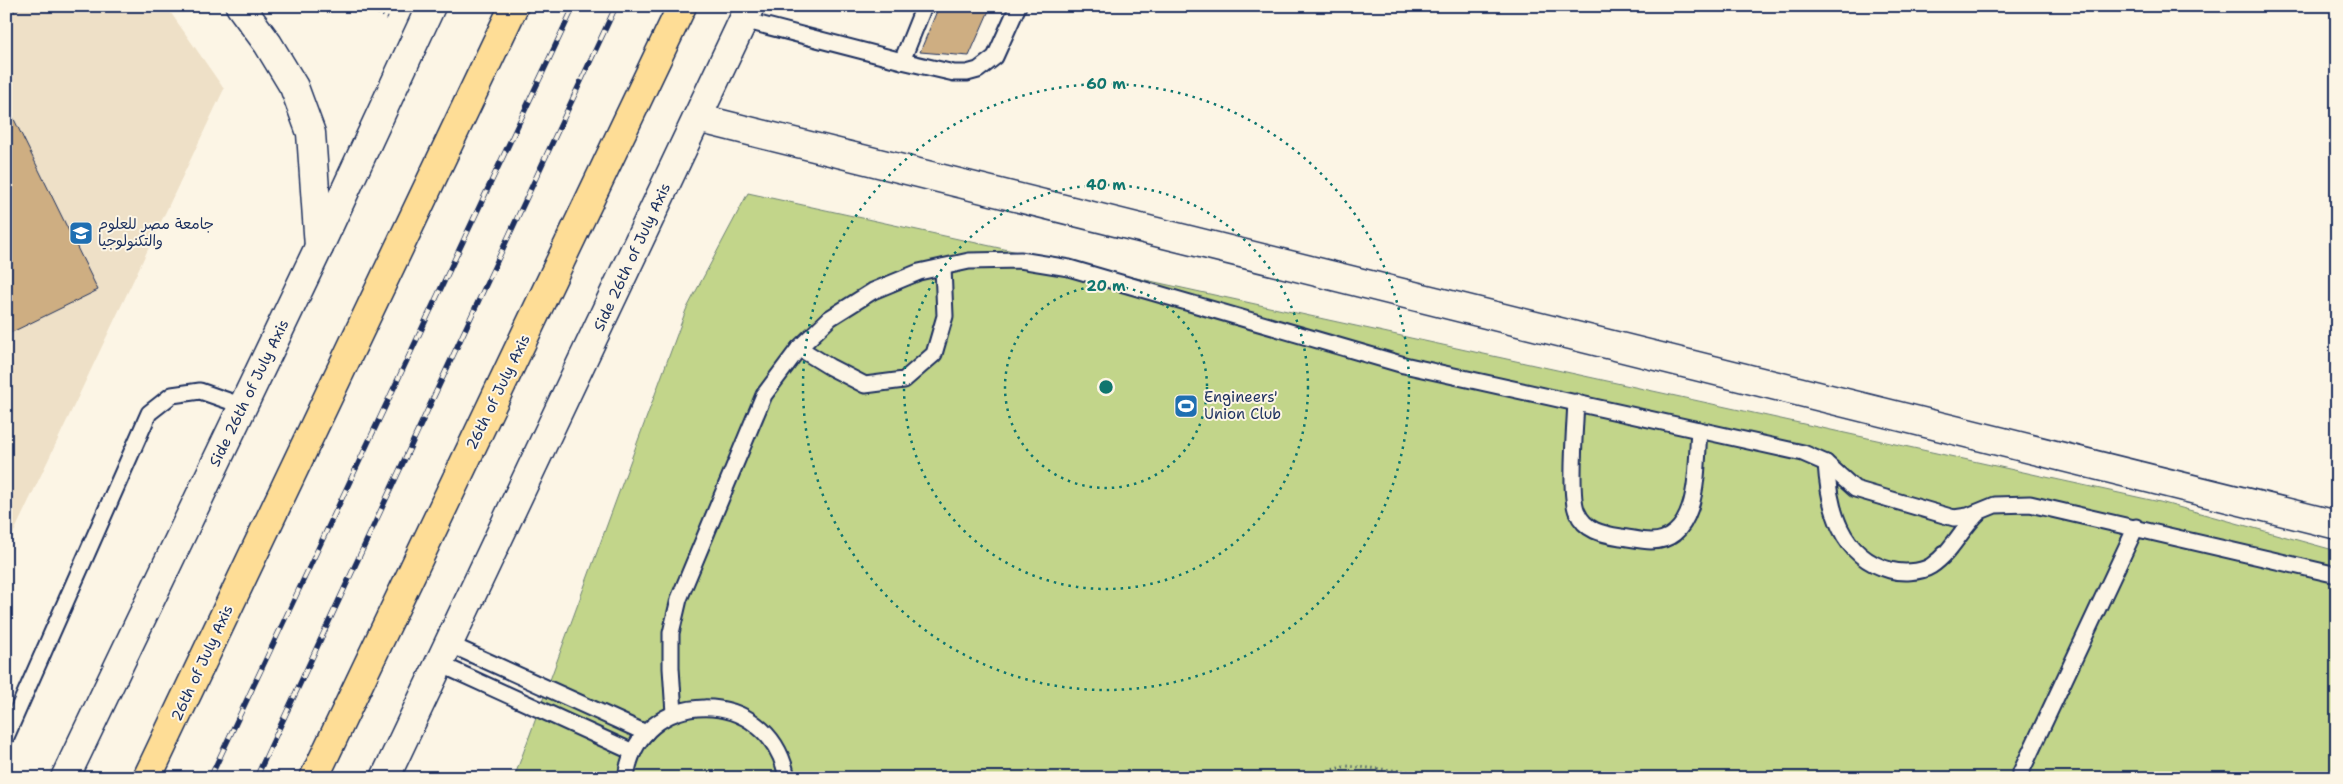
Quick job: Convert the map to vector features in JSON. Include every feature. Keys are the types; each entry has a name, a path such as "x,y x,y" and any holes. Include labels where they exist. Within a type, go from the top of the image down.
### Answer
{"highway":[{"name":"26th of July Axis","path":"148,778 514,6"},
{"name":"26th of July Axis","path":"314,778 682,6"}],"street":[{"path":"240,6 268,44 294,88 311,133 319,247"},
{"name":"Side 26th of July Axis","path":"65,778 319,247 431,6"},
{"name":"Side 26th of July Axis","path":"385,778 746,13"},
{"path":"697,118 2337,525"}],"lane":[{"path":"902,61 924,6"},
{"path":"746,13 902,61 954,73 978,70 995,57 1018,6"},
{"path":"674,713 671,668 672,633 679,599 764,394 799,348 830,318 873,291 920,272 969,261 1020,260 1069,268 1404,365 1803,452 1826,463 1855,489 1954,518 1968,516 1981,510 2012,503 2030,504 2337,575"},
{"path":"799,348 865,386 904,380 934,354 945,316 943,267"},
{"path":"6,737 149,413 172,394 200,391 243,406"},
{"path":"1576,402 1573,501 1582,521 1592,530 1604,535 1652,541 1667,536 1679,528 1688,516 1693,502 1699,430"},
{"path":"1826,463 1828,494 1838,522 1851,548 1873,565 1901,573 1929,568 1948,554 1962,530 1981,510"},
{"path":"2020,772 2136,528"},
{"path":"445,654 646,733"},
{"path":"445,654 633,752"},
{"path":"626,778 633,752 646,733 674,713 700,707 727,710 751,720 771,738 784,762 787,778"}],"path":[{"path":"6,18 20,6"},
{"path":"1299,778 1347,766 1466,778"}],"shaded area":[{"name":"جامعة مصر للعلوم والتكنولوجيا","path":"6,6 166,6 224,89 6,549"}],"green space":[{"name":"Engineers' Union Club","path":"748,193 2160,502 2337,551 2337,778 514,778 686,310"}],"building":[{"path":"939,6 991,6 969,56 920,52"},
{"path":"6,103 98,290 6,335"}],"railway":[{"path":"210,778 574,6"},
{"path":"256,778 616,6"}],"place":[{"name":"جامعة مصر للعلوم والتكنولوجيا","path":"81,233"},
{"name":"Engineers' Union Club","path":"1186,406"}]}
